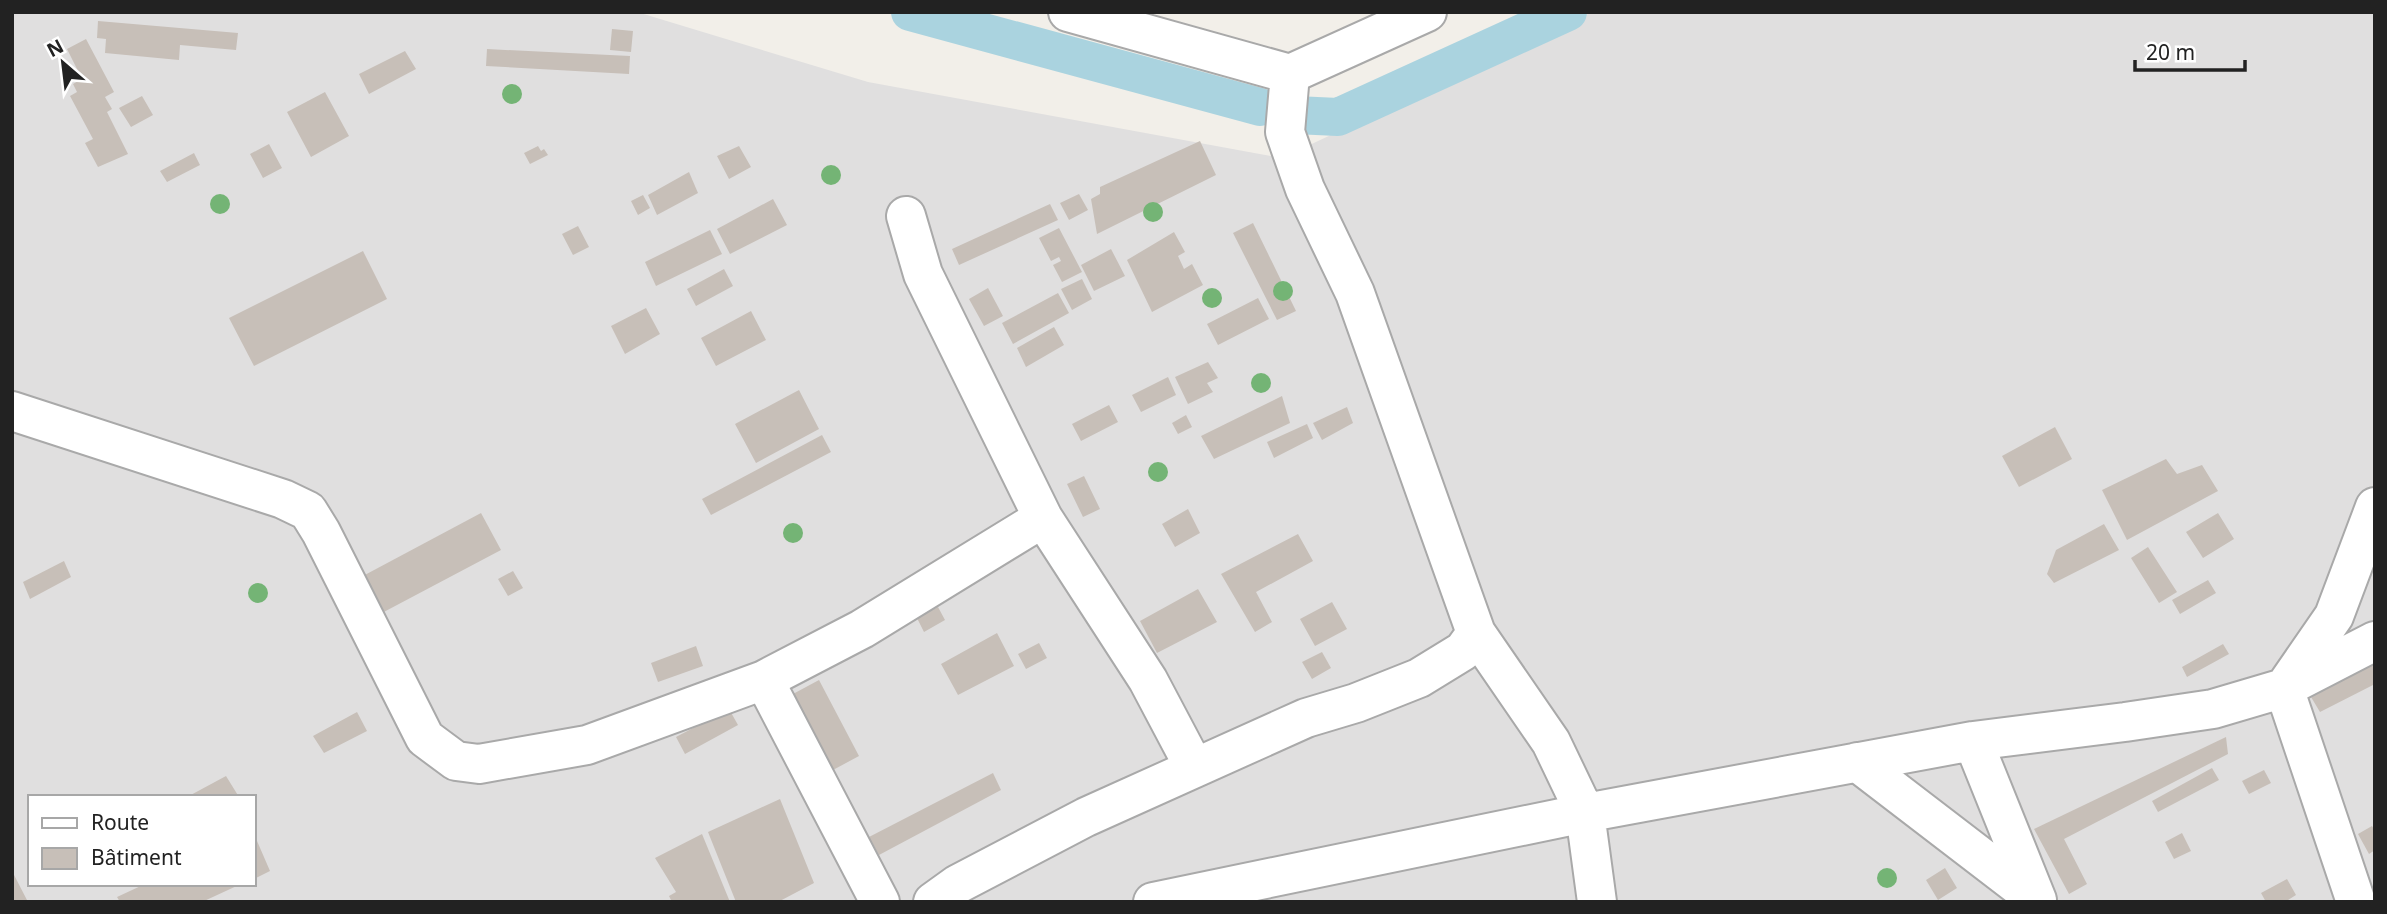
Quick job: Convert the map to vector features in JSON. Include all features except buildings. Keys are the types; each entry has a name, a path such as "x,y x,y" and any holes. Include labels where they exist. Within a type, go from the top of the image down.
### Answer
{"street":[{"path":"1068,12 1290,74 1427,12"},
{"path":"1290,74 1285,132 1305,189 1355,293 1476,633 1551,742 1585,813 1597,902"},
{"path":"906,216 923,274 1043,518 1148,680 1194,767"},
{"path":"12,411 283,499 308,512 321,532 425,738 456,761 479,764 587,745 764,680 862,629 1043,518"},
{"path":"2284,688 2334,616 2375,507"},
{"path":"933,902 958,884 1086,817 1194,767 1306,718 1356,703 1419,678 1463,651 1476,633"},
{"path":"1153,902 1585,813 1857,762 1973,741 2213,709 2284,688 2375,641"},
{"path":"764,680 880,902"},
{"path":"2284,688 2356,902"},
{"path":"1973,741 2037,901"},
{"path":"1857,762 2037,901"}],"shaded area":[{"path":"12,12 637,12 868,82 1282,158 1592,12 2375,12 2375,902 12,902"}],"waterway":[{"path":"910,12 1260,107"},
{"path":"1295,115 1338,117 1568,12"}]}
